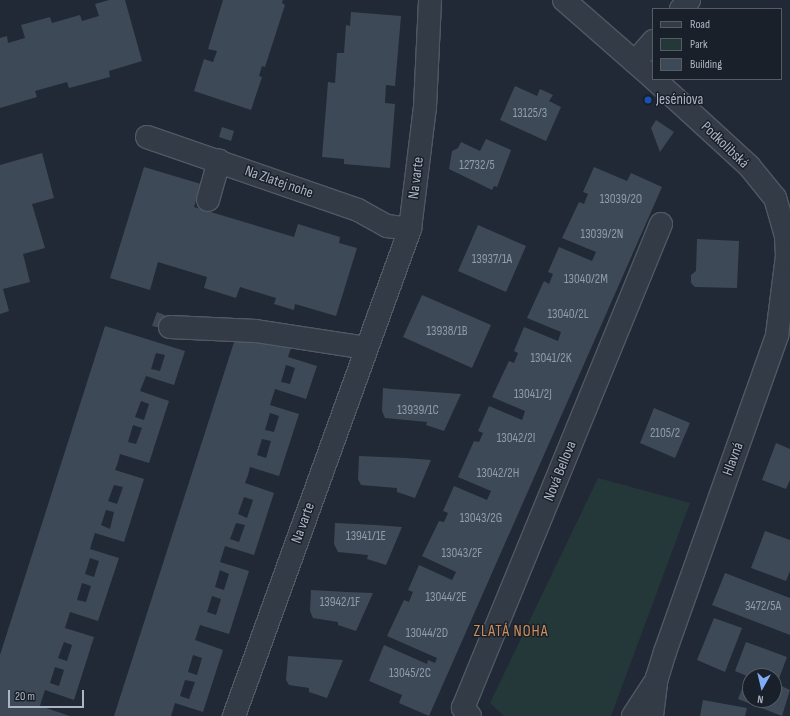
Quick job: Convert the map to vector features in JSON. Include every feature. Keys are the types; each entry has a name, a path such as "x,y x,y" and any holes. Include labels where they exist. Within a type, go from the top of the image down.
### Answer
{"street":[{"name":"Na varte","path":"237,707 410,229 425,107 430,0"},
{"name":"Podkolibská","path":"564,0 652,76"},
{"path":"682,8 689,0"},
{"path":"635,62 652,42"},
{"name":"Podkolibská","path":"656,80 782,200"},
{"name":"Na Zlatej nohe","path":"146,137 358,210 387,226 410,229"},
{"path":"208,200 218,161"},
{"name":"Hlavná","path":"652,716 657,678 777,335 787,256 782,200"},
{"name":"Nová Bellova","path":"470,716 463,708 661,224"},
{"path":"170,327 256,331 366,348"},
{"path":"633,716 657,678"}],"green space":[{"path":"598,478 690,503 611,716 504,716 490,703"}],"building":[{"path":"109,0 125,0 142,61 109,71 110,77 69,88 67,82 35,91 37,97 0,108 0,38 7,36 8,43 25,38 21,25 50,17 52,23 80,15 82,21 99,16 95,4"},
{"path":"223,0 283,0 282,3 285,5 265,67 262,66 259,76 262,77 251,110 194,91 204,59 213,62 217,51 208,49"},
{"path":"351,12 401,16 395,86 386,85 385,103 395,104 390,168 344,164 344,159 322,157 328,82 335,83 337,53 344,53 346,25 350,26"},
{"path":"515,86 537,96 540,89 553,95 549,101 561,107 546,141 500,120"},
{"path":"656,120 674,132 660,152 651,128"},
{"path":"222,127 234,131 231,141 219,137"},
{"path":"486,139 511,150 497,187 494,186 492,190 449,169 452,151 458,148 461,142 480,151"},
{"path":"42,153 54,198 32,204 45,248 23,254 30,282 3,289 9,311 0,314 0,165"},
{"path":"144,167 201,184 194,207 294,237 298,224 340,237 339,243 357,248 336,316 295,304 294,310 274,304 276,298 240,287 236,298 204,288 207,277 158,262 150,290 110,278"},
{"path":"594,167 627,181 631,173 662,187 429,716 399,703 402,695 369,681 384,645 427,664 428,660 435,663 437,658 387,636 404,600 409,602 413,592 408,590 419,565 452,580 456,572 422,556 439,521 444,522 448,513 443,511 454,486 487,500 491,491 458,477 474,441 479,442 483,433 478,431 489,406 522,420 525,411 492,397 509,361 514,363 518,353 514,351 524,327 558,341 561,332 527,318 544,281 549,284 553,274 548,272 559,247 592,261 596,252 562,238 579,202 584,204 588,194 583,192"},
{"path":"478,225 526,246 506,292 458,271"},
{"path":"697,239 739,241 737,288 695,287 691,283 691,275 696,271"},
{"path":"422,295 491,325 472,368 403,337"},
{"path":"157,312 165,315 161,328 152,326"},
{"path":"105,326 185,351 174,385 146,376 140,391 169,401 149,463 120,454 115,470 144,479 124,542 95,533 92,542 90,549 119,558 98,621 70,612 65,628 94,637 74,700 45,690 42,699 40,706 70,716 0,716 0,655","holes":["156,353 165,355 160,371 151,369","141,401 149,404 144,420 135,417","133,425 142,428 136,444 128,442","114,485 123,487 117,504 108,501","106,510 114,512 110,529 101,525","90,558 99,561 94,577 85,574","82,583 91,586 86,602 77,600","64,642 72,645 67,661 58,658","55,667 64,670 59,686 50,683"]},
{"path":"235,339 292,345 288,357 317,366 306,399 275,389 270,405 299,414 279,476 250,467 245,483 274,493 254,555 225,546 220,562 249,571 229,634 200,625 195,640 223,650 203,712 175,703 171,716 114,716","holes":["286,365 295,368 290,384 281,382","270,413 279,416 274,432 265,430","262,439 271,441 266,458 257,455","244,497 253,500 247,518 238,514","236,523 245,525 239,542 230,539","220,570 229,574 224,590 215,587","212,596 221,599 216,615 207,612","193,655 202,658 197,675 188,672","185,680 195,682 189,699 180,696"]},
{"path":"383,388 461,394 444,431 426,425 427,422 385,418 382,411"},
{"path":"654,408 690,423 675,458 640,443"},
{"path":"776,443 790,449 790,480 786,489 762,480"},
{"path":"359,456 431,460 415,498 397,492 397,488 361,485 358,479"},
{"path":"335,523 402,527 386,565 367,559 368,555 338,552 334,544"},
{"path":"765,531 790,540 790,571 786,581 751,568"},
{"path":"725,573 790,598 790,635 712,605"},
{"path":"311,590 373,593 356,631 338,625 338,622 313,618 310,611"},
{"path":"714,618 742,628 725,672 697,660"},
{"path":"746,642 787,657 782,670 782,668 742,668 742,674 735,671"},
{"path":"288,656 343,660 327,698 309,692 309,688 289,685 286,680"},
{"path":"782,686 790,690 782,716 761,708 782,708"},
{"path":"742,689 742,701 738,699"},
{"path":"703,700 747,708 745,716 700,716"}],"place":[{"name":"Jeséniova","path":"648,100"}],"district":[{"name":"ZLATÁ NOHA","path":"511,632"}]}
